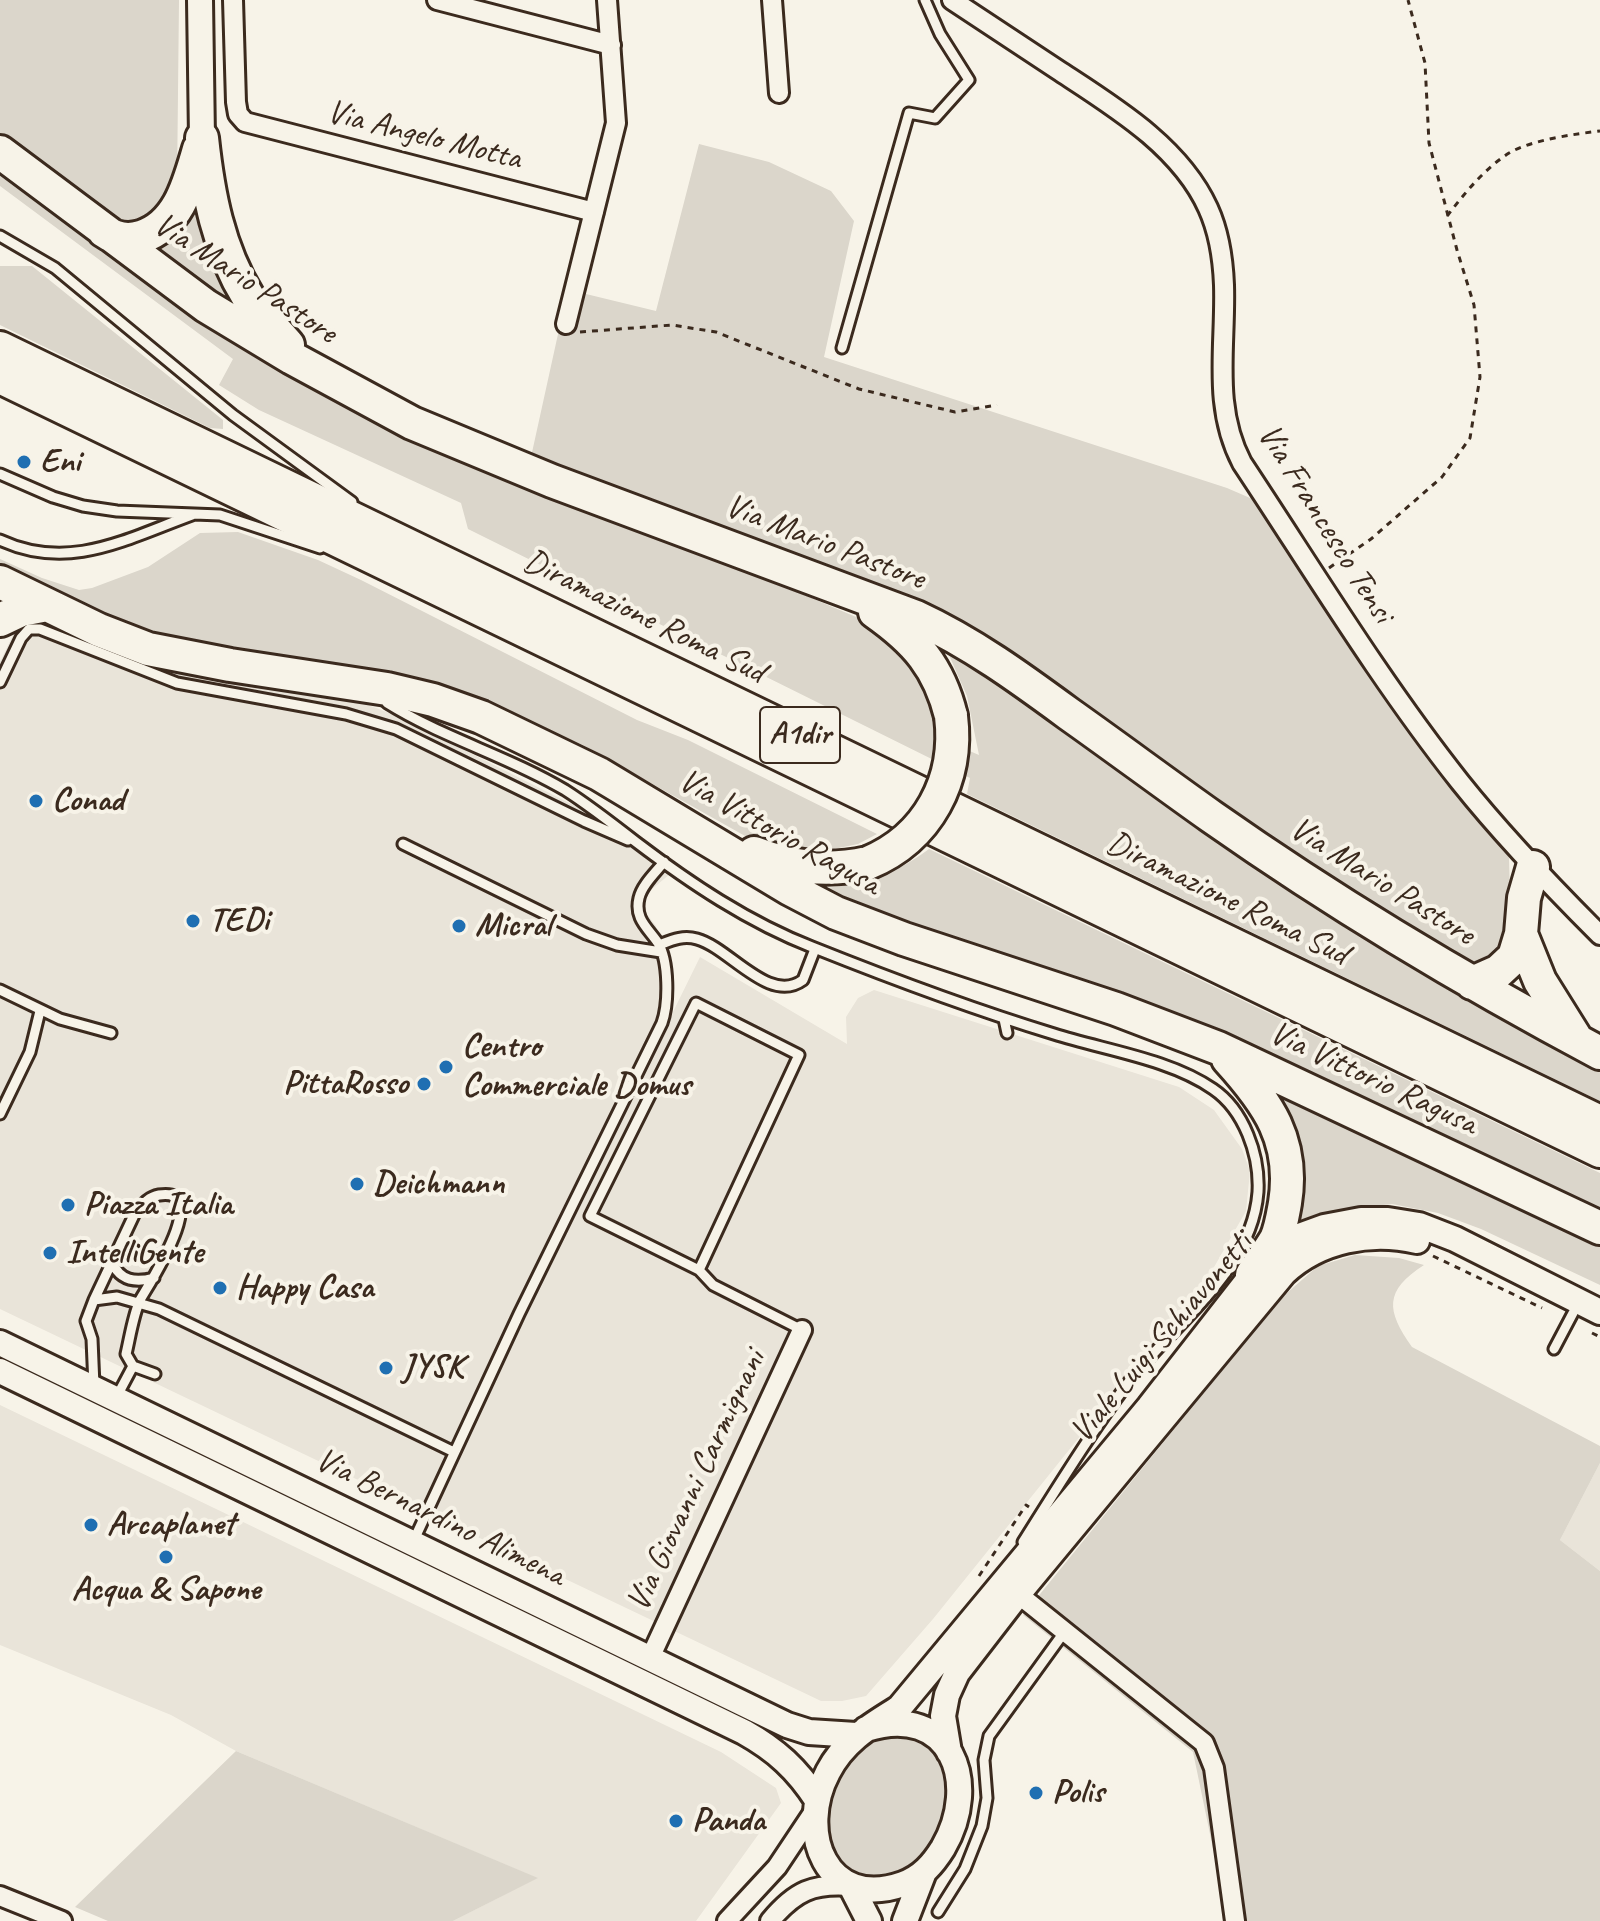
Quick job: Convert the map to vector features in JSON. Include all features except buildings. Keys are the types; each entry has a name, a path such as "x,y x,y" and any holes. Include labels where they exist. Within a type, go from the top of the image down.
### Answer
{"highway":[{"path":"90,220 118,238 137,238 158,229 181,200 202,138"},
{"path":"202,138 215,219 239,282 255,307 288,345 331,379"},
{"name":"Via Mario Pastore","path":"0,152 206,306 412,423 552,481 916,617 975,648 1299,876 1472,983 1589,1047"},
{"name":"Diramazione Roma Sud","path":"0,348 1600,1122"},
{"name":"Diramazione Roma Sud","path":"0,377 1600,1151"},
{"path":"684,825 772,860 798,867 829,869 868,863 884,856 908,839 940,797 951,760 951,716 940,679 916,645 876,613 818,580"},
{"name":"Via Vittorio Ragusa","path":"0,582 107,634 148,649 433,700 509,729 590,768 790,889 855,922 1116,1009 1218,1048 1600,1228"},
{"path":"0,620 21,610 47,605"},
{"path":"1472,983 1510,963 1518,949 1524,898 1533,867"},
{"path":"1521,934 1540,981 1589,1047"},
{"path":"1218,1048 1271,1112 1286,1159 1287,1188 1278,1234 1252,1275"}],"street":[{"path":"200,0 202,138"},
{"name":"Via Angelo Motta","path":"233,0 236,102 241,120 257,127 594,212"},
{"path":"437,0 611,45"},
{"path":"566,324 616,123 607,0"},
{"path":"772,0 779,93"},
{"name":"Via Francesco Tensi","path":"952,0 1138,125 1166,151 1198,191 1213,220 1223,269 1221,377 1229,434 1242,463 1432,745 1533,867 1600,935"},
{"name":"Viale Luigi Schiavonetti","path":"727,1921 777,1867 816,1805 828,1772 861,1732 899,1708 1149,1407 1252,1275 1280,1248 1311,1231 1348,1221 1399,1221 1444,1234 1600,1312"},
{"name":"Viale Luigi Schiavonetti","path":"905,1921 924,1872 943,1847 958,1816 960,1781 949,1752 943,1716 949,1689 957,1673 1018,1594 1284,1273 1315,1251 1363,1238 1411,1239 1448,1252 1571,1317 1600,1326"},
{"name":"Via Giovanni Carmignani","path":"650,1658 802,1330"},
{"name":"Via Bernardino Alimena","path":"0,1343 798,1729 819,1734 861,1732"},
{"name":"Via Bernardino Alimena","path":"0,1371 744,1732 781,1755 804,1779 816,1805"},
{"path":"1018,1594 1199,1738 1207,1749 1214,1768 1235,1921"},
{"path":"861,1732 887,1724 915,1727 933,1734 949,1752"},
{"path":"816,1805 816,1839 822,1855 831,1871 851,1886 869,1921"},
{"path":"770,1921 790,1900 810,1888 830,1885 871,1889 890,1887 906,1883 924,1872"},
{"path":"0,1896 62,1921"}],"lane":[{"path":"842,348 909,113 935,118 969,80 940,34 925,0"},
{"path":"0,236 55,268 247,427 406,538 502,591"},
{"path":"0,474 83,506 117,511 200,513 245,522 335,554"},
{"path":"0,540 47,555 80,554 200,513"},
{"path":"350,559 441,591"},
{"path":"0,682 21,638 29,629 40,629 177,683 346,714 396,729 584,821 637,843"},
{"path":"361,685 415,719 564,790 746,916 815,949 1004,1019 1178,1071 1216,1091 1237,1112 1253,1150 1258,1189 1251,1224 1235,1259 1108,1411 983,1606"},
{"path":"403,844 586,934 617,945 660,948 678,938 698,939 780,988 803,980 815,949"},
{"path":"413,1543 519,1314 662,1023 667,991 660,948 642,924 638,902 645,885 664,862"},
{"path":"0,990 40,1011 86,1028 111,1033"},
{"path":"699,1270 799,1055 696,1003 590,1216 699,1270 713,1285 802,1330"},
{"path":"0,1114 30,1052 40,1011"},
{"path":"1004,1019 1007,1033"},
{"path":"105,1393 86,1321 112,1262 143,1204 158,1195 169,1195 177,1200 182,1212 172,1241 139,1302 126,1354 133,1366 155,1374"},
{"path":"112,1262 120,1275 127,1279 154,1278"},
{"path":"94,1300 109,1296 139,1302 211,1332 454,1452"},
{"path":"1554,1349 1571,1317"},
{"path":"105,1393 133,1366"},
{"path":"938,1912 965,1869 982,1826 987,1798 984,1752 989,1736 1065,1631"}],"path":[{"path":"1318,577 1371,539 1442,477 1470,438 1480,377 1474,305 1429,143 1425,63 1408,0"},
{"path":"1447,216 1476,181 1510,152 1565,135 1600,131"},
{"path":"566,324 581,332 672,325 716,332 859,389 955,412 997,405"},
{"path":"1424,1253 1571,1317 1600,1337"}],"shaded area":[{"path":"0,0 179,0 177,185 149,218 136,224 121,225 0,133"},
{"path":"699,144 769,162 831,191 854,221 824,357 1227,488 1257,501 1509,858 1511,933 1503,962 1471,968 1176,778 981,636 531,457 560,325 574,331 586,294 656,311"},
{"path":"0,167 129,261 642,526 875,625 913,655 937,713 939,738 979,755 967,696 945,646 1600,1063 1600,1101 967,794 970,778 468,529 461,503 259,410 219,385 233,359 0,186"},
{"path":"197,191 238,308 147,243"},
{"path":"0,266 32,266 223,420 223,429 210,428 0,325"},
{"path":"238,532 318,560 361,580 637,720 688,740 877,834 858,844 814,853 754,841 583,745 489,704 384,672 146,634 0,570 0,559 79,590 92,588 148,567 200,533"},
{"path":"43,619 342,695 397,716 587,812 670,874 645,895 642,908 656,926 673,1012 700,957 847,1044 846,1017 858,998 874,990 1179,1087 1214,1110 1242,1149 1250,1171 1246,1211 1209,1276 933,1619 866,1696 821,1701 0,1309 0,662 20,626"},
{"path":"929,849 1600,1173 1600,1217 890,923 822,889 878,877"},
{"path":"1271,1092 1600,1246 1600,1285 1481,1229 1438,1213 1392,1204 1347,1209 1287,1226"},
{"path":"1355,1255 1399,1258 1424,1265 1402,1284 1393,1302 1397,1322 1412,1347 1600,1446 1600,1463 1560,1540 1600,1571 1600,1921 1223,1921 1216,1863 1193,1752 1023,1615 1280,1299 1318,1266"},
{"path":"0,1405 721,1752 776,1788 781,1803 696,1921 453,1921 537,1878 236,1751 171,1715 0,1645"},
{"path":"1600,1463 1600,1571 1560,1540"},
{"path":"883,1735 925,1743 942,1762 947,1779 943,1818 923,1854 909,1868 890,1878 852,1876 828,1851 825,1811 839,1773 864,1742"},
{"path":"236,1751 538,1878 453,1921 108,1921 75,1907"}],"place":[{"name":"Eni","path":"24,462"},
{"name":"Conad","path":"36,801"},
{"name":"TEDi","path":"193,921"},
{"name":"Micral","path":"459,926"},
{"name":"Centro Commerciale Domus","path":"446,1067"},
{"name":"PittaRosso","path":"424,1084"},
{"name":"Deichmann","path":"357,1184"},
{"name":"Piazza Italia","path":"68,1205"},
{"name":"IntelliGente","path":"50,1253"},
{"name":"Happy Casa","path":"220,1288"},
{"name":"JYSK","path":"386,1368"},
{"name":"Arcaplanet","path":"91,1525"},
{"name":"Acqua & Sapone","path":"166,1557"},
{"name":"Polis","path":"1036,1793"},
{"name":"Panda","path":"676,1821"}]}
